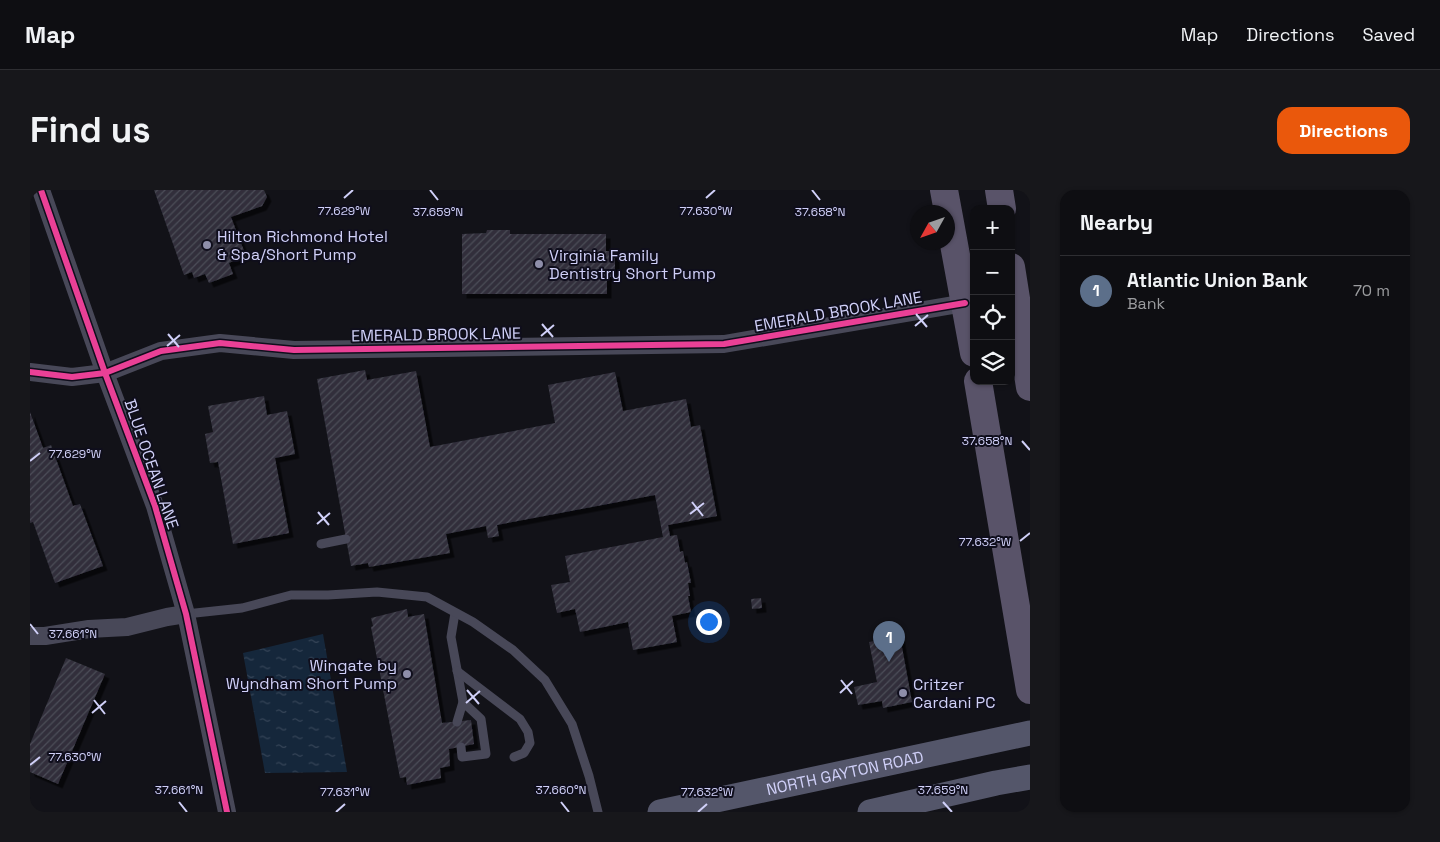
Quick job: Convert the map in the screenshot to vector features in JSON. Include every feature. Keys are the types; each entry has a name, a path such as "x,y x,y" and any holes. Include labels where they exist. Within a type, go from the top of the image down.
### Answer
{"main road":[{"path":"944,190 972,340"},
{"path":"999,190 1001,205"},
{"path":"1015,292 1030,387"},
{"path":"979,385 1030,690"},
{"name":"NORTH GAYTON ROAD","path":"660,812 1030,733"},
{"path":"870,812 1030,777"}],"street":[{"name":"BLUE OCEAN LANE","path":"41,190 105,373 155,506 186,614 227,812"},
{"name":"EMERALD BROOK LANE","path":"30,372 72,378 105,373 161,351 220,343 294,350 724,344 965,303"},
{"path":"30,636 45,636 90,629 127,628 166,617 186,614"}],"lane":[{"path":"321,544 346,539"},
{"path":"186,614 242,608 291,595 377,592 427,597 473,622 513,650 545,680 572,724 589,776 598,812"},
{"path":"455,613 451,637 463,702 457,722"},
{"path":"457,671 520,718 528,732 530,743 524,753 514,757"},
{"path":"461,746 462,756 486,754 481,719 463,702"}],"water":[{"path":"323,634 347,772 265,773 243,653"}],"building":[{"name":"Hilton Richmond Hotel & Spa/Short Pump","path":"154,190 264,190 267,197 262,206 231,217 246,256 229,263 233,274 209,283 205,274 194,278 192,272 184,275"},
{"name":"Virginia Family Dentistry Short Pump","path":"487,230 510,230 510,234 606,234 606,251 615,251 615,277 607,277 607,294 462,294 462,234 486,233"},
{"path":"365,370 367,380 416,371 430,447 555,423 548,385 615,372 623,411 686,399 691,427 700,425 717,516 668,525 670,536 677,535 680,552 683,551 685,563 687,562 691,583 688,583 690,596 688,596 691,612 672,616 677,642 633,650 628,622 580,632 575,609 557,613 551,585 570,582 565,556 663,537 655,495 497,525 499,536 488,538 486,526 446,534 450,553 369,567 368,563 351,566 317,379"},
{"path":"264,396 267,415 287,411 295,454 275,458 289,533 233,544 218,462 210,463 205,434 213,432 208,406"},
{"path":"30,412 43,448 51,445 73,506 80,504 103,566 55,583 33,522 30,523"},
{"path":"761,598 762,608 752,609 751,599"},
{"name":"Wingate by Wyndham Short Pump","path":"407,609 408,617 424,614 442,723 471,720 474,744 449,749 450,766 440,768 441,778 407,785 406,777 400,778 371,627 373,626 371,618"},
{"path":"900,636 912,702 883,708 882,701 858,705 854,687 877,682 869,642"},
{"path":"66,658 105,674 58,784 30,772 30,744"}],"cycle path":[{"path":"41,190 105,373 155,506 186,614 227,812"},
{"path":"30,372 72,377 105,373 161,351 220,343 294,350 724,344 965,303"}],"place":[{"name":"Hilton Richmond Hotel & Spa/Short Pump","path":"207,245"},
{"name":"Virginia Family Dentistry Short Pump","path":"539,264"},
{"name":"Atlantic Union Bank","path":"889,662"},
{"name":"Wingate by Wyndham Short Pump","path":"407,674"},
{"name":"Critzer Cardani PC","path":"903,693"}]}
